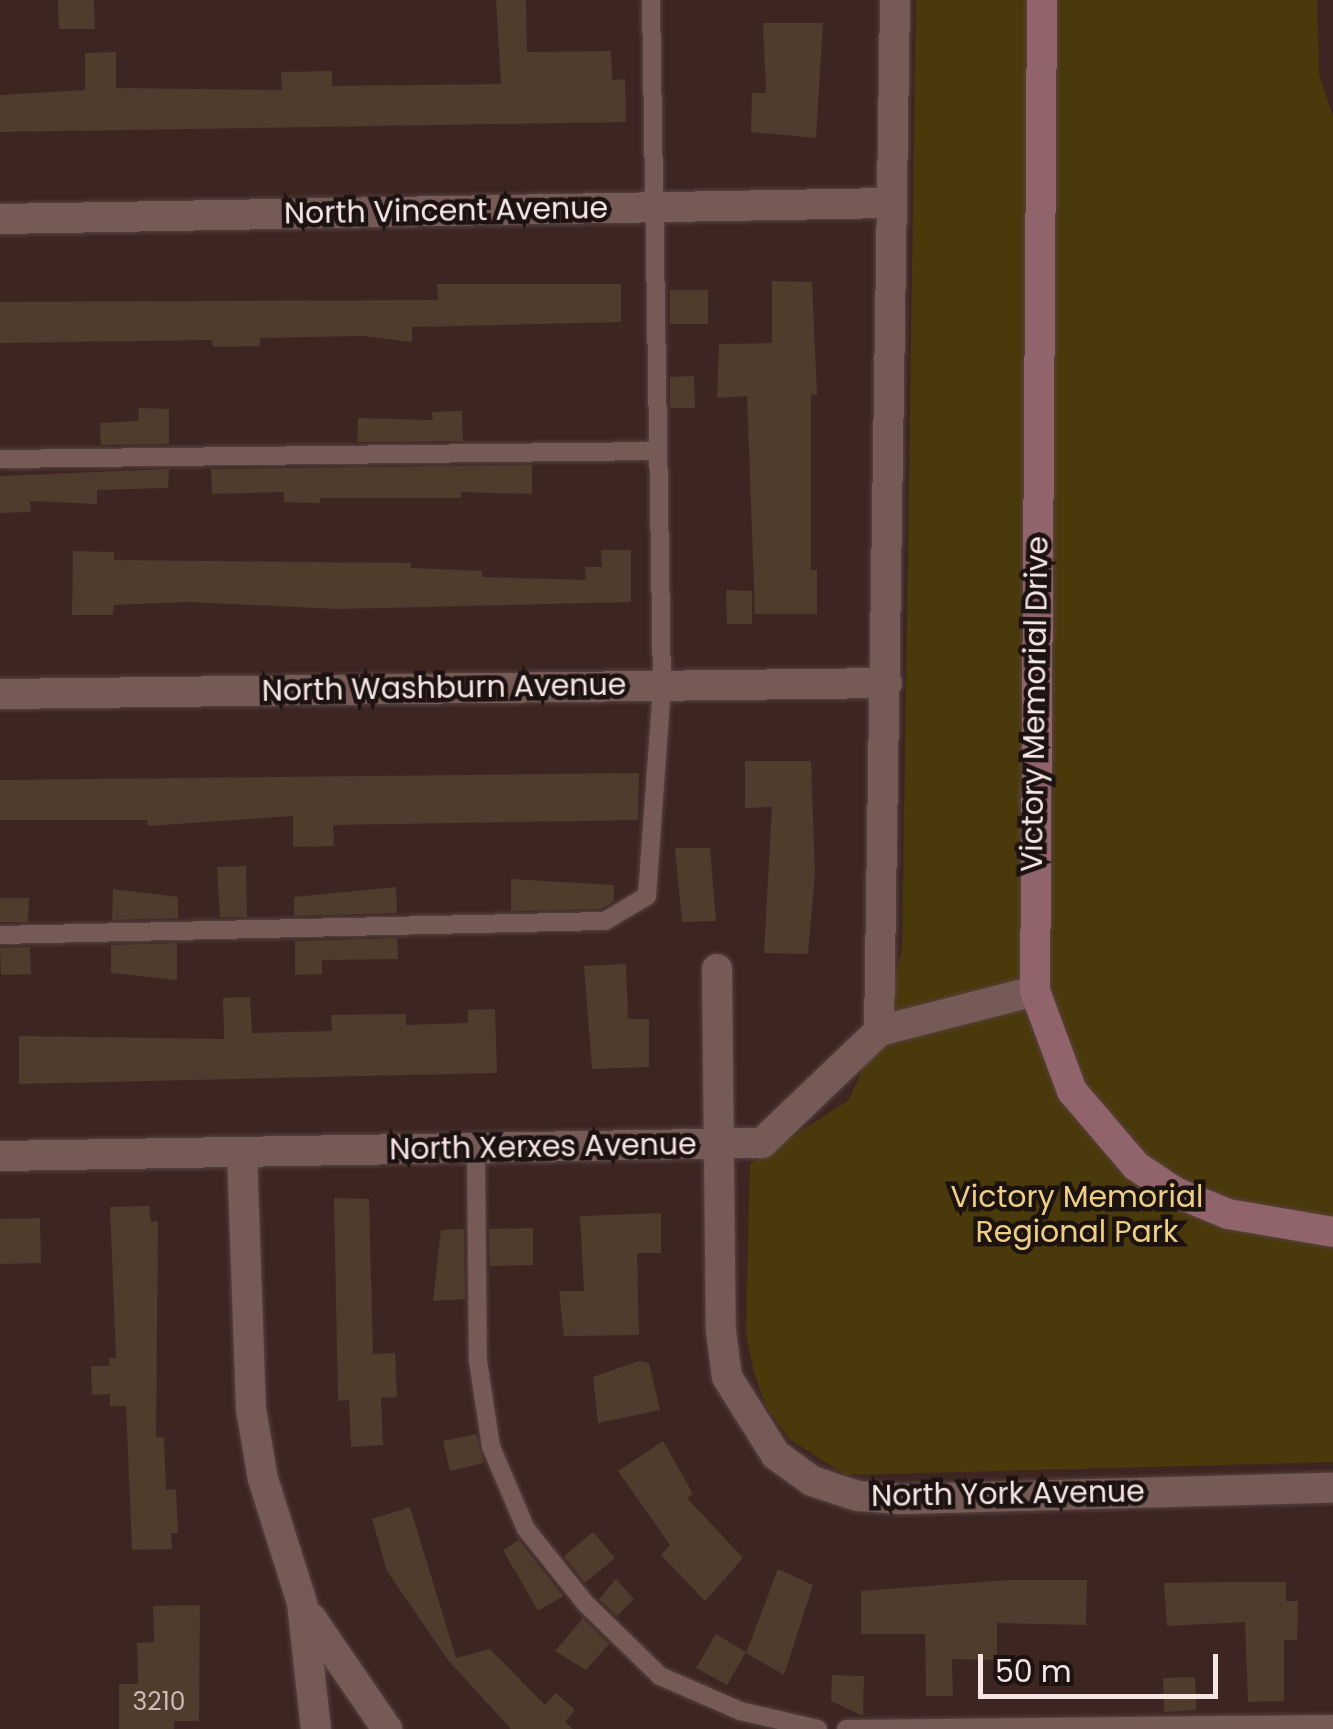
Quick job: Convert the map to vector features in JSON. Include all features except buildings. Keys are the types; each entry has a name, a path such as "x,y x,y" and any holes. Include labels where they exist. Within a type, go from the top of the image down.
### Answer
{"street":[{"path":"879,1030 895,0"},
{"name":"Victory Memorial Drive","path":"1042,0 1035,991 1072,1092 1136,1166 1175,1192 1228,1214 1333,1232"},
{"name":"North Vincent Avenue","path":"0,220 892,203"},
{"name":"North Washburn Avenue","path":"0,694 887,683"},
{"name":"North York Avenue","path":"716,968 727,1377 776,1455 812,1481 857,1496 902,1499 1333,1488"},
{"name":"North Xerxes Avenue","path":"0,1156 762,1143 879,1030 1035,991"},
{"path":"242,1152 250,1409 263,1479 302,1603 316,1729"},
{"path":"302,1603 387,1729"}],"lane":[{"path":"0,935 604,921 647,896 662,686 651,0"},
{"path":"0,459 656,451"},
{"path":"476,1148 478,1362 491,1447 526,1529 585,1603 660,1676 740,1711 818,1729"},
{"path":"846,1729 1333,1724"}],"green space":[{"name":"Victory Memorial Regional Park","path":"916,0 1317,0 1319,74 1333,117 1333,1462 846,1475 789,1439 766,1406 754,1372 746,1333 750,1164 849,1100 879,1031 902,950"}]}
